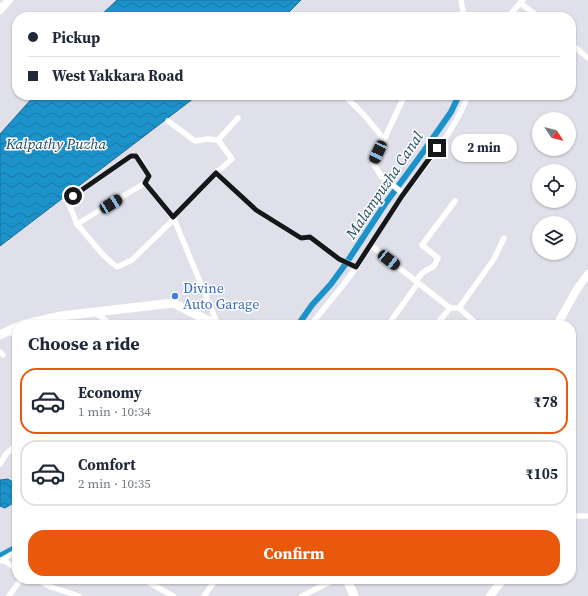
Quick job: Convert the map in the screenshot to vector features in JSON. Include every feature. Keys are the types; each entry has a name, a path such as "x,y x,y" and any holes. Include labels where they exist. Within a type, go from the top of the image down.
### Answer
{"main road":[{"path":"44,320 61,316 173,303 207,320"},
{"path":"0,335 12,329"},
{"path":"349,584 354,596"}],"street":[{"path":"0,10 9,0"},
{"path":"461,0 463,12"},
{"path":"512,12 521,1 533,12"},
{"path":"576,48 588,58"},
{"path":"349,100 384,139"},
{"path":"403,100 373,164 381,176 404,194"},
{"path":"315,320 356,267 404,194 452,126 466,100"},
{"path":"218,140 238,118"},
{"path":"77,224 145,183 149,176 136,156 131,156 73,196 68,202 77,224 104,256 117,267 132,260 232,158 218,140 208,139 195,141 168,121"},
{"path":"216,173 256,210 301,238 310,237 339,259 356,267"},
{"path":"145,183 173,218 216,320"},
{"path":"391,320 422,273 434,266 438,258 422,245 455,201"},
{"path":"459,308 494,258 504,238"},
{"path":"370,245 450,308 459,308 472,320"},
{"path":"561,320 577,289 588,274"},
{"path":"440,320 450,308"},
{"path":"95,312 105,320"},
{"path":"0,464 6,454 12,449"},
{"path":"576,516 588,516"},
{"path":"0,560 12,554"},
{"path":"0,560 12,566"},
{"path":"9,596 17,584"},
{"path":"45,584 79,596"},
{"path":"151,584 173,596"},
{"path":"204,596 212,584"},
{"path":"302,596 326,584"},
{"path":"490,596 499,584"}],"water":[{"path":"117,0 301,0 289,12 104,12"},
{"name":"Kalpathy Puzha","path":"31,100 191,100 0,246 0,134"},
{"path":"8,479 12,482 12,503 5,508 0,506 0,480"}],"waterway":[{"name":"Malampuzha Canal","path":"302,320 347,262 385,204 451,112 457,100"},
{"name":"Malampuzha Canal","path":"0,556 12,550"}],"place":[{"name":"Divine Auto Garage","path":"175,296"}],"route":[{"path":"73,196 131,156 136,156 149,176 145,183 173,217 216,173 256,210 301,238 310,237 339,259 356,267 402,196 437,148"}]}
